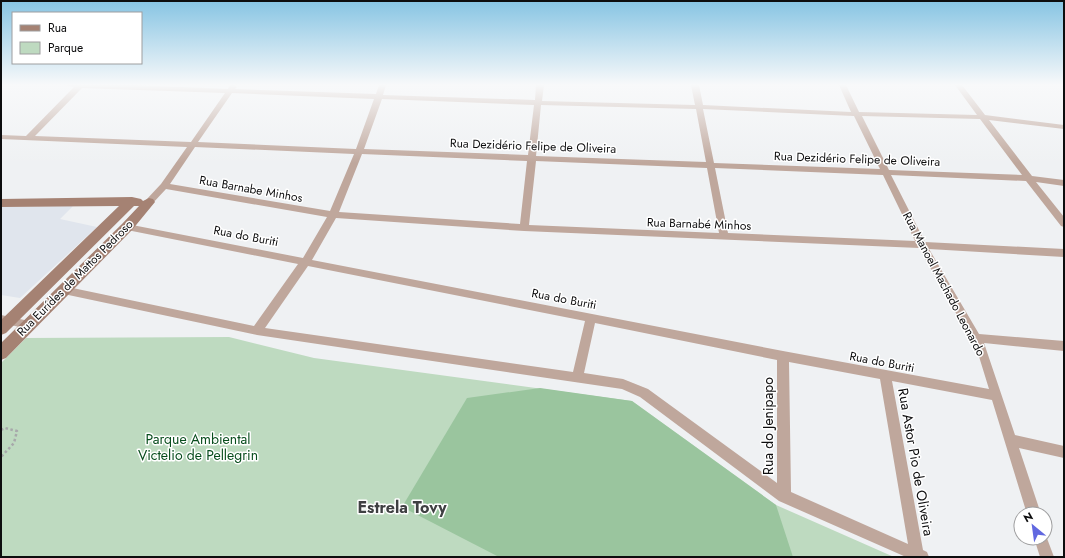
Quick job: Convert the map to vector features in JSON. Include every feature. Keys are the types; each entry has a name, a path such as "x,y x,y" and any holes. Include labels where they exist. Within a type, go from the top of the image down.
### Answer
{"street":[{"path":"28,138 55,111"},
{"path":"1,203 149,202 164,186 216,111"},
{"path":"257,331 306,261 333,215 360,150 373,111"},
{"path":"524,228 538,111"},
{"path":"700,111 724,237"},
{"path":"790,111 982,117 1064,127"},
{"name":"Rua Manoel Machado Leonardo","path":"855,111 922,245 982,349 1032,506"},
{"path":"978,111 1064,224"},
{"name":"Rua Dezidério Felipe de Oliveira","path":"1,138 360,150 710,166 1029,178 1064,183"},
{"name":"Rua Barnabe Minhos","path":"164,186 333,215"},
{"name":"Rua Eurídes de Mattos Pedroso","path":"4,323 132,202"},
{"name":"Rua Eurídes de Mattos Pedroso","path":"1,353 127,227 149,202"},
{"name":"Rua Barnabé Minhos","path":"333,215 524,228 922,245 1064,253"},
{"name":"Rua do Buriti","path":"127,227 885,376 997,396"},
{"path":"63,290 257,331 623,384 644,393 784,496 920,556"},
{"path":"578,377 591,318"},
{"path":"4,323 29,325"},
{"path":"976,338 1064,346"},
{"name":"Rua do Jenipapo","path":"783,356 784,496"},
{"name":"Rua Astor Pio de Oliveira","path":"885,376 920,556"},
{"path":"1011,440 1064,452"},
{"path":"1044,546 1047,557"}],"path":[{"path":"1,430 5,428 17,431 14,443 1,457"}],"shaded area":[{"path":"73,206 60,219 97,227 20,298 1,295 1,207"}],"green space":[{"name":"Parque Ambiental Victelio de Pellegrin","path":"229,337 314,358 632,401 776,505 894,557 1,557 1,363 26,338"},
{"path":"540,388 632,401 776,505 793,557 499,557 402,507 467,398"}],"district":[{"name":"Estrela Tovy","path":"402,507"}]}
